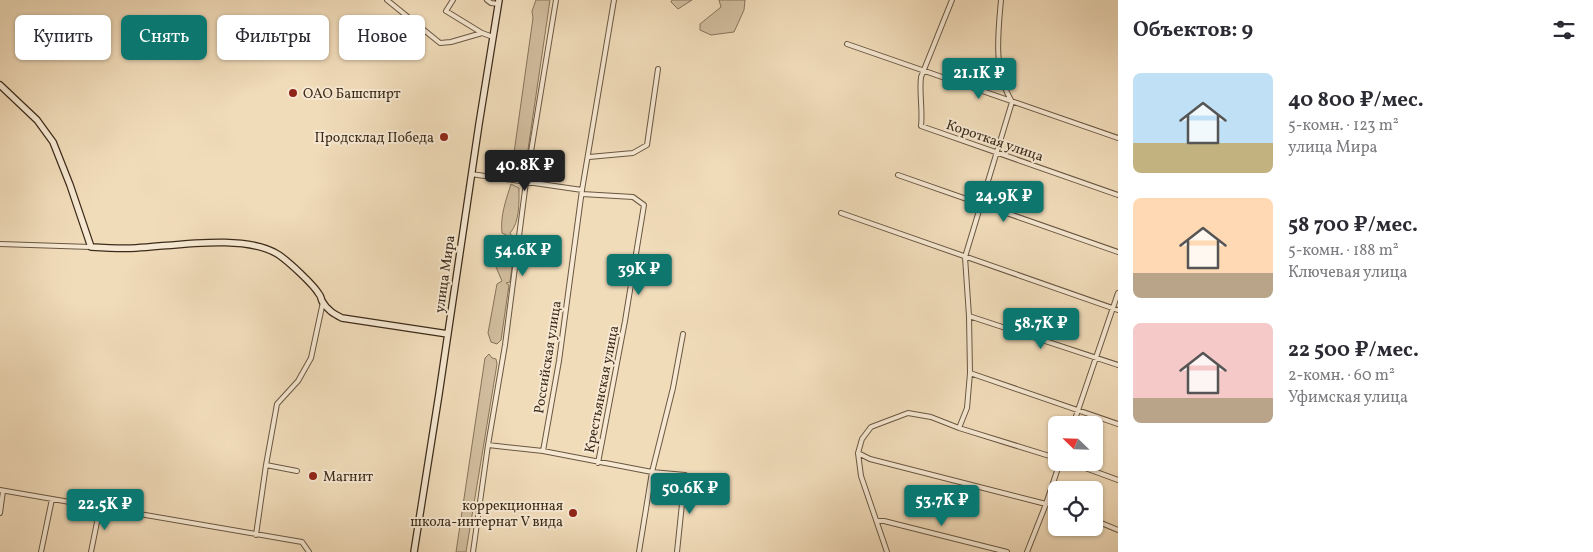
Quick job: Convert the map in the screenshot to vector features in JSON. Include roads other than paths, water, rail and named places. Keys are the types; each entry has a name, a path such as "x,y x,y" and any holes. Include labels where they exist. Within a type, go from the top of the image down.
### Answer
{"street":[{"path":"387,0 440,42 451,42 482,33"},
{"path":"453,0 446,11 482,33 493,37"},
{"path":"487,0 491,3 499,2"},
{"path":"473,552 488,445 505,345 526,182 556,0"},
{"name":"Российская улица","path":"543,451 559,361 582,192 614,0"},
{"path":"923,71 952,0"},
{"path":"959,428 967,408 970,373 965,257 1012,102 1006,92 999,59 998,33 1001,0"},
{"name":"улица Мира","path":"414,552 499,2"},
{"path":"847,44 1118,138"},
{"path":"589,157 633,154 647,146 658,69"},
{"name":"Короткая улица","path":"923,71 920,87 921,126 1118,195"},
{"path":"0,85 36,120 53,142 70,185 90,247"},
{"path":"471,174 582,192"},
{"path":"898,175 1118,252"},
{"name":"Крестьянская улица","path":"582,192 634,197 644,205 625,321 598,463"},
{"path":"841,214 1118,310"},
{"path":"0,244 115,249 228,243 256,246 278,254 288,262 320,295 332,313 342,318 448,334"},
{"path":"1077,416 1118,293"},
{"path":"256,535 277,404 298,381 311,358 323,302"},
{"path":"969,316 1118,365"},
{"path":"639,552 652,472 673,388 682,334"},
{"path":"970,373 1118,424"},
{"path":"886,552 861,476 858,453 862,439 871,427 908,414 931,417 959,428 1048,456"},
{"path":"488,445 543,451 598,463 685,476 677,552"},
{"path":"858,453 870,458 1046,504"},
{"path":"266,466 297,471"},
{"path":"1027,552 1057,471"},
{"path":"1094,471 1118,480"},
{"path":"0,513 2,490 302,542 309,552"},
{"path":"41,552 52,499"},
{"path":"91,552 100,507"},
{"path":"877,522 884,520 1007,552"},
{"path":"1103,524 1118,530"}],"place":[{"name":"ОАО Башспирт","path":"293,93"},
{"name":"Продсклад Победа","path":"444,137"},
{"name":"Магнит","path":"313,476"},
{"name":"коррекционная школа-интернат V вида","path":"573,513"}]}
